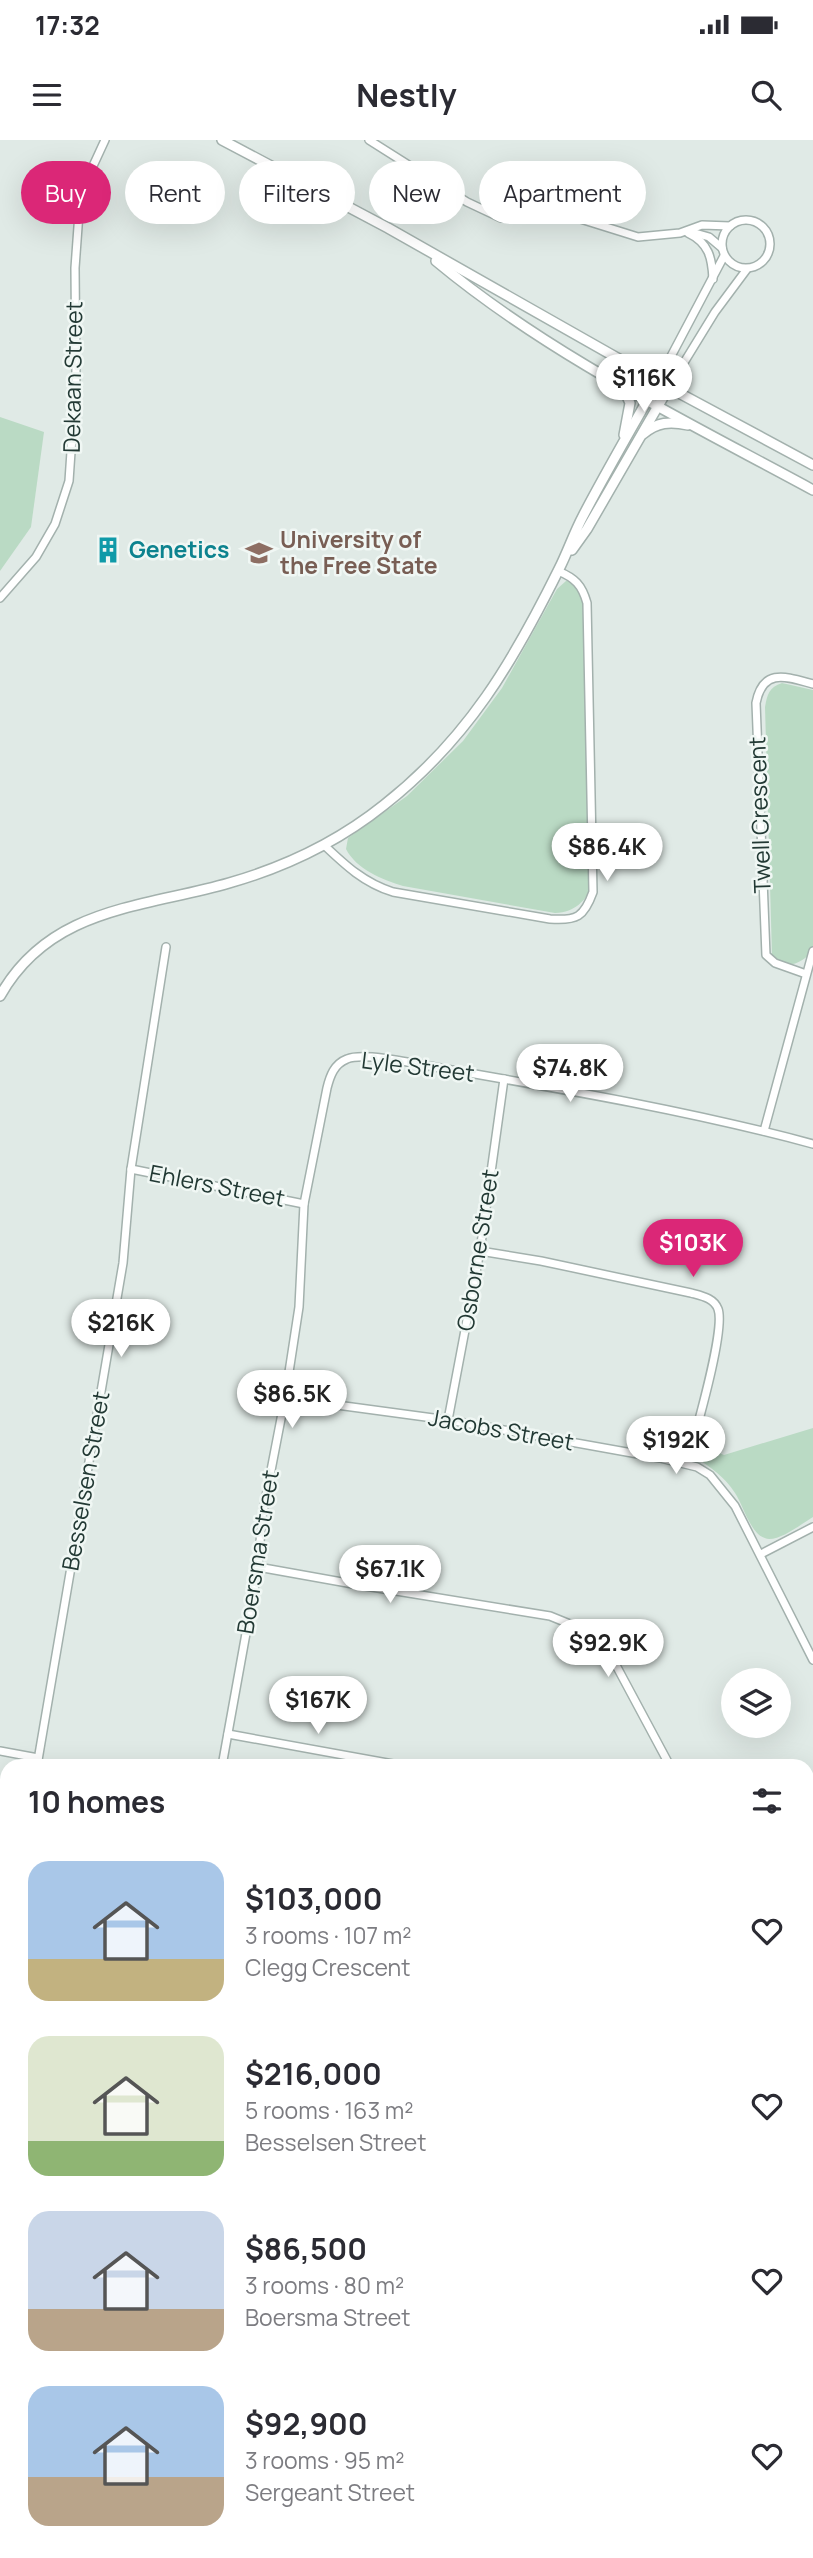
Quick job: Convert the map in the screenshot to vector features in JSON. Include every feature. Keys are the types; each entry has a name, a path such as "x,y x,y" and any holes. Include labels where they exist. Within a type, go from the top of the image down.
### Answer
{"street":[{"name":"Dekaan Street","path":"0,598 36,557 55,524 69,481 76,378 76,238 83,195 105,140"},
{"path":"222,140 388,228 658,382 813,465"},
{"path":"369,140 467,202 501,218 574,217 638,237 684,233 709,237 730,263 747,269 757,267 765,260 769,251 770,240 767,233 755,221 746,220 730,226 702,225 684,233"},
{"path":"559,570 582,517 713,279 723,252 723,236 730,226"},
{"path":"684,233 697,237 708,250 713,279"},
{"path":"422,249 463,283 559,350 813,490"},
{"path":"0,996 8,981 26,960 44,945 85,920 112,910 230,883 292,861 355,826 428,767 466,727 502,673 559,570 587,529 668,387 721,302 747,269"},
{"path":"621,447 630,413 628,394 622,385"},
{"path":"638,438 658,424 667,422 700,428"},
{"path":"324,845 351,871 369,883 393,892 550,919 566,920 583,913 593,892 587,603 581,586 575,579 559,570"},
{"name":"Twell Crescent","path":"806,974 775,963 766,955 756,703 762,685 775,677 783,676 813,684"},
{"name":"Besselsen Street","path":"39,1759 123,1263 131,1169 166,947"},
{"path":"764,1131 813,951"},
{"name":"Lyle Street","path":"327,1088 330,1075 337,1066 347,1059 358,1057 504,1079 642,1104 813,1143"},
{"name":"Osborne Street","path":"448,1420 480,1251 504,1079"},
{"name":"Boersma Street","path":"223,1759 258,1567 262,1517 285,1398 299,1307 304,1204 327,1088"},
{"name":"Ehlers Street","path":"131,1169 304,1204"},
{"path":"480,1251 541,1261 708,1297 718,1307 720,1320 710,1373 687,1464"},
{"name":"Jacobs Street","path":"285,1398 448,1420 687,1464 710,1475 735,1506 813,1660"},
{"path":"761,1554 813,1527"},
{"path":"258,1567 527,1611 576,1625 599,1640 610,1654 666,1759"},
{"path":"228,1734 368,1759"},
{"path":"0,1751 28,1759"}],"green space":[{"path":"0,417 44,432 31,527 0,571"},
{"path":"574,579 586,590 595,883 587,895 574,908 555,913 403,886 363,868 346,849 348,838 407,796 463,741 502,688 557,589 566,581"},
{"path":"782,683 813,690 813,950 799,962 788,965 772,956 765,707 769,692"},
{"path":"813,1428 813,1517 786,1534 774,1538 769,1539 757,1533 731,1487 695,1457 700,1445 724,1455"}],"place":[{"name":"Genetics","path":"108,550"},
{"name":"University of the Free State","path":"259,553"}]}
